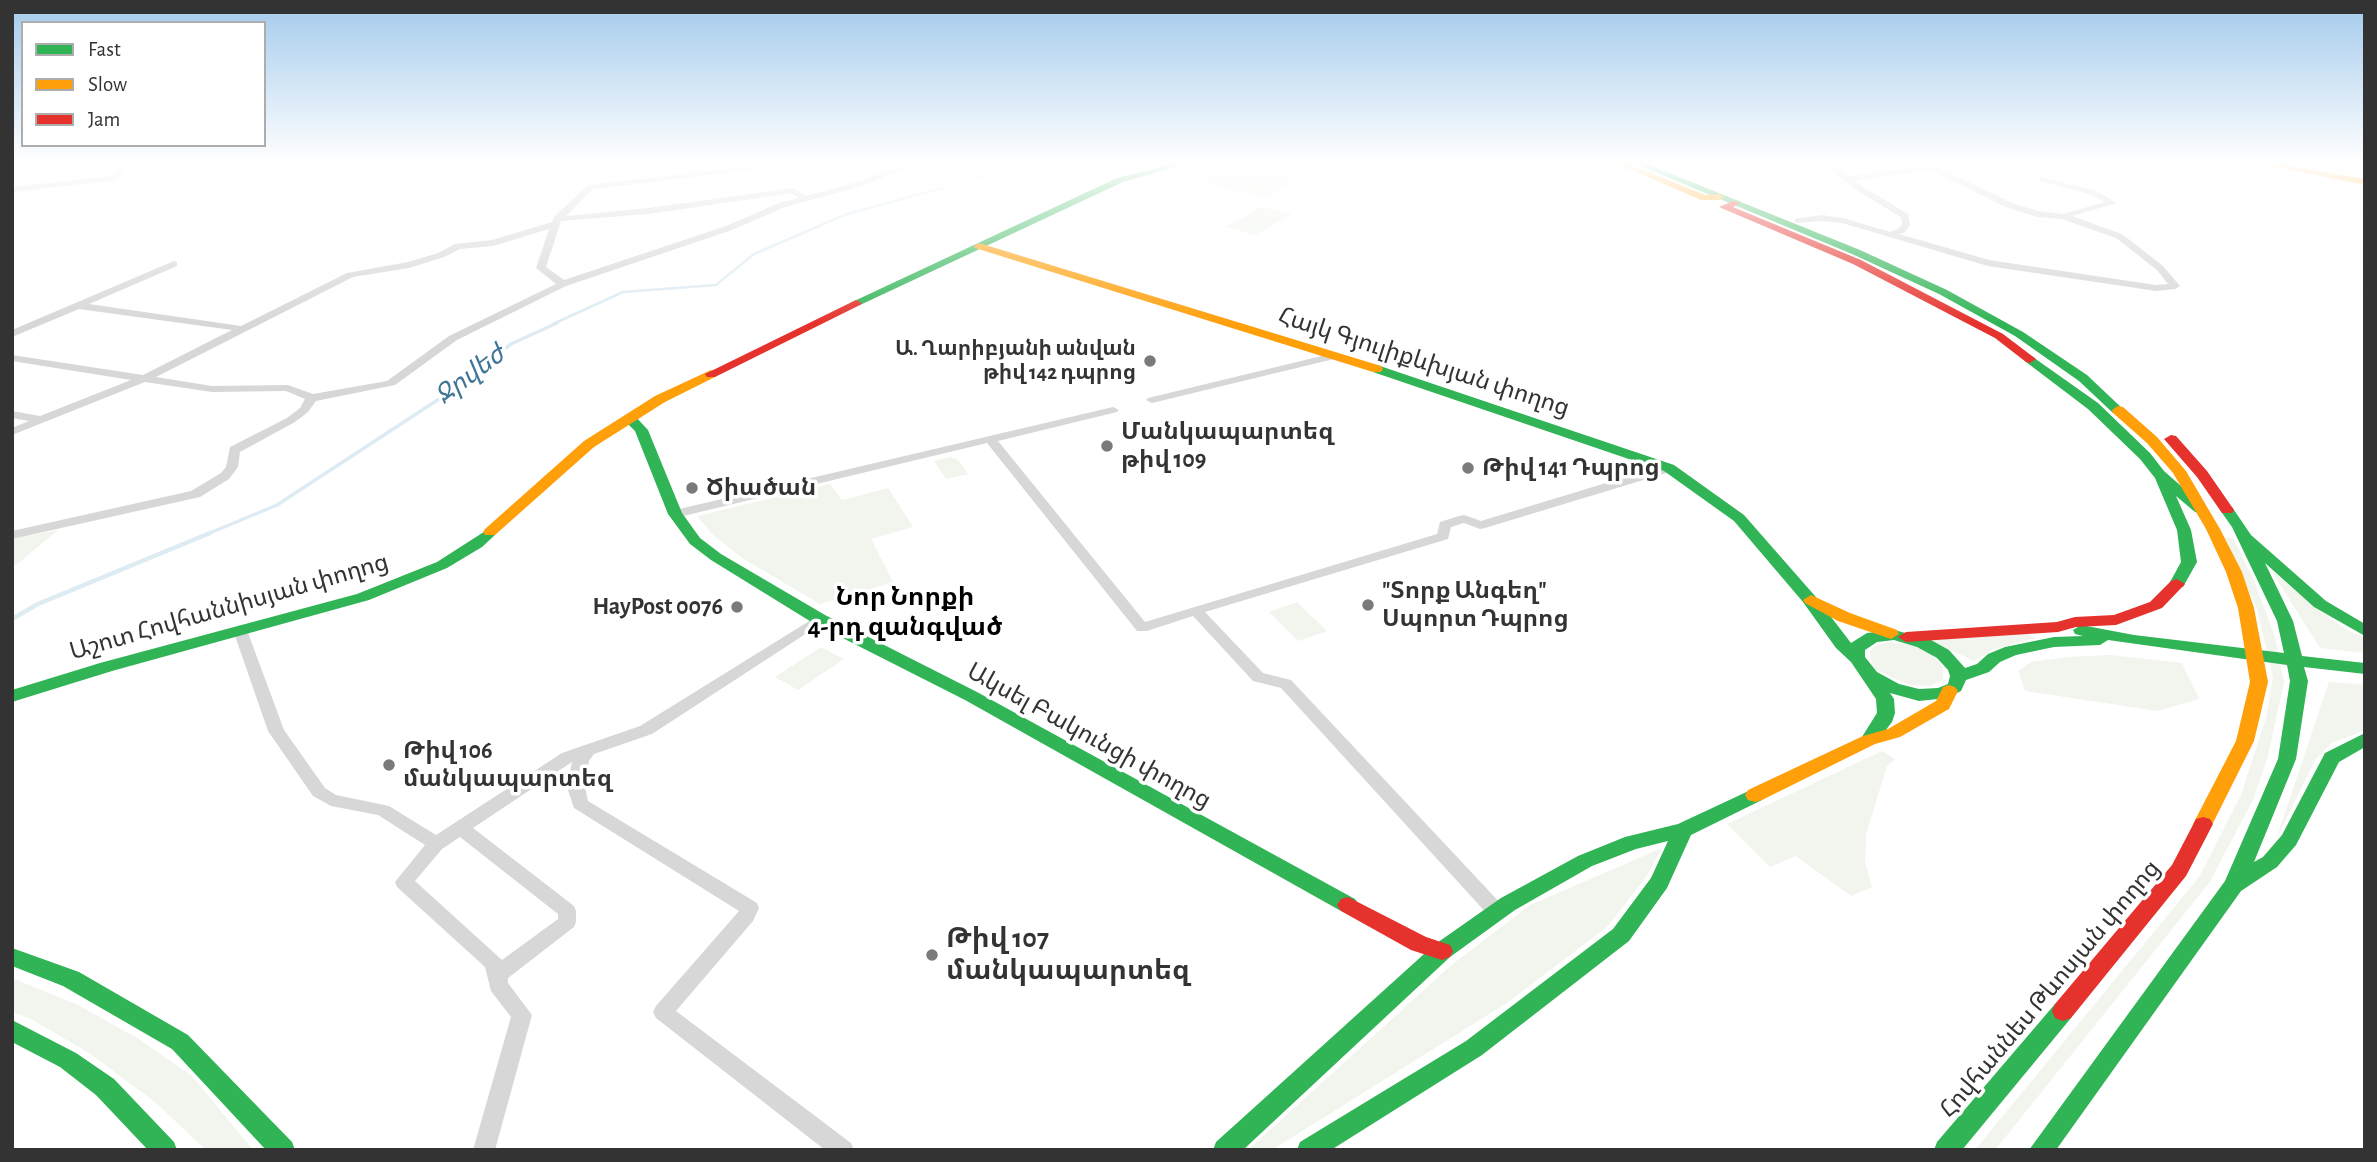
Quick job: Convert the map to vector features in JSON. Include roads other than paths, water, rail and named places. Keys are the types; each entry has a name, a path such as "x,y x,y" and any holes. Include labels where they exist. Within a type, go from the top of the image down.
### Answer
{"main road":[{"name":"Աշոտ Հովհաննիսյան փողոց","path":"12,696 363,597 442,565 477,544 557,470 629,418 692,383 1043,216"},
{"path":"1746,216 1857,262 1999,335 2093,406 2145,456 2159,474 2204,512"},
{"name":"Հովհաննես Թևոսյան փողոց","path":"1773,216 1890,263 1987,306 2086,368 2124,396 2165,432 2202,474 2244,537 2285,621 2299,681 2287,759 2234,885 2041,1150"},
{"name":"Հովհաննես Թևոսյան փողոց","path":"1783,216 1861,251"},
{"name":"Հայկ Գյուլիքևխյան փողոց","path":"979,246 1334,356 1670,468 1739,518 1871,676"},
{"name":"Հովհաննես Թևոսյան փողոց","path":"1890,263 1987,316 2063,364 2112,403 2152,440 2179,471 2204,512 2234,572 2252,633 2259,682 2245,741 2179,870 2130,933 1946,1150"},
{"path":"1987,316 1999,335"},
{"name":"Ակսել Բակունցի փողոց","path":"629,418 641,430 675,514 702,548 819,619 971,696 1419,944 1442,951"},
{"path":"2058,627 2075,622 2116,620 2132,615 2156,605 2179,582 2189,562 2188,544 2159,474"},
{"path":"2244,537 2320,604 2365,631"},
{"name":"Հայկ Գյուլիքևխյան փողոց","path":"1809,599 1844,617 1943,654 1956,668 1959,676"},
{"path":"1857,658 1856,648 1864,640 2058,627 2134,640 2365,669"},
{"path":"1225,1150 1442,951 1497,912 1585,861 1632,842 1683,830 1869,740 1894,733 1943,705 1959,676 1983,668 1994,658 2011,650 2079,640 2134,640"},
{"path":"1871,676 1906,692 1931,695 1950,691"},
{"path":"1869,740 1883,722 1886,713 1885,699 1871,676"},
{"path":"2234,885 2270,862 2289,840 2332,758 2365,739"},
{"path":"1309,1150 1474,1048 1621,935 1660,882 1683,830"},
{"path":"12,957 71,979 180,1042 283,1150"},
{"path":"12,1030 68,1060 105,1087 165,1150"}],"street":[{"path":"561,216 556,221 541,268 563,284"},
{"path":"12,432 143,379 350,275 409,265 441,255 458,246 493,243 556,221 600,216"},
{"path":"12,358 212,389 288,387 312,398 391,383 453,338 563,284 758,216"},
{"path":"1889,235 1901,231 1906,225 1906,216"},
{"path":"1798,221 1832,219 1988,263 2116,284 2156,288 2175,286 2160,268 2124,239 2064,216"},
{"path":"12,334 174,264"},
{"path":"78,305 243,329"},
{"path":"1152,400 1334,356"},
{"path":"12,535 140,508 202,490 225,476 233,467 234,450 292,420 304,410 312,398"},
{"path":"675,514 1113,410"},
{"path":"12,415 42,420"},
{"path":"989,438 1142,628 1443,536 1445,525 1464,519 1483,524 1670,468"},
{"path":"1196,611 1258,677 1286,684 1497,912"},
{"path":"484,1150 522,1015 498,985 498,974 493,962 404,882 436,844 568,757 646,730 819,619"},
{"path":"240,630 276,731 319,792 331,800 383,810 436,844"},
{"path":"588,750 582,761 576,787 580,804 750,908 663,1012 843,1150"},
{"path":"460,828 567,911 567,922 498,974"}],"waterway":[{"name":"Ջրվեժ","path":"553,324 623,292 716,285 754,254 842,216"},
{"name":"Ջրվեժ","path":"205,535 277,505 439,399 511,344 557,323"},
{"name":"Ջրվեժ","path":"12,619 38,604 210,533"}],"place":[{"name":"Ա․ Ղարիբյանի անվան թիվ 142 դպրոց","path":"1150,361"},
{"name":"Մանկապարտեզ թիվ 109","path":"1107,446"},
{"name":"Թիվ 141 Դպրոց","path":"1468,468"},
{"name":"Ծիածան","path":"692,488"},
{"name":"\"Տորք Անգեղ\" Սպորտ Դպրոց","path":"1368,605"},
{"name":"HayPost 0076","path":"737,607"},
{"name":"Թիվ 106 մանկապարտեզ","path":"389,765"},
{"name":"Թիվ 107 մանկապարտեզ","path":"932,955"}],"district":[{"name":"Նոր Նորքի 4-րդ զանգված","path":"905,612"}]}
